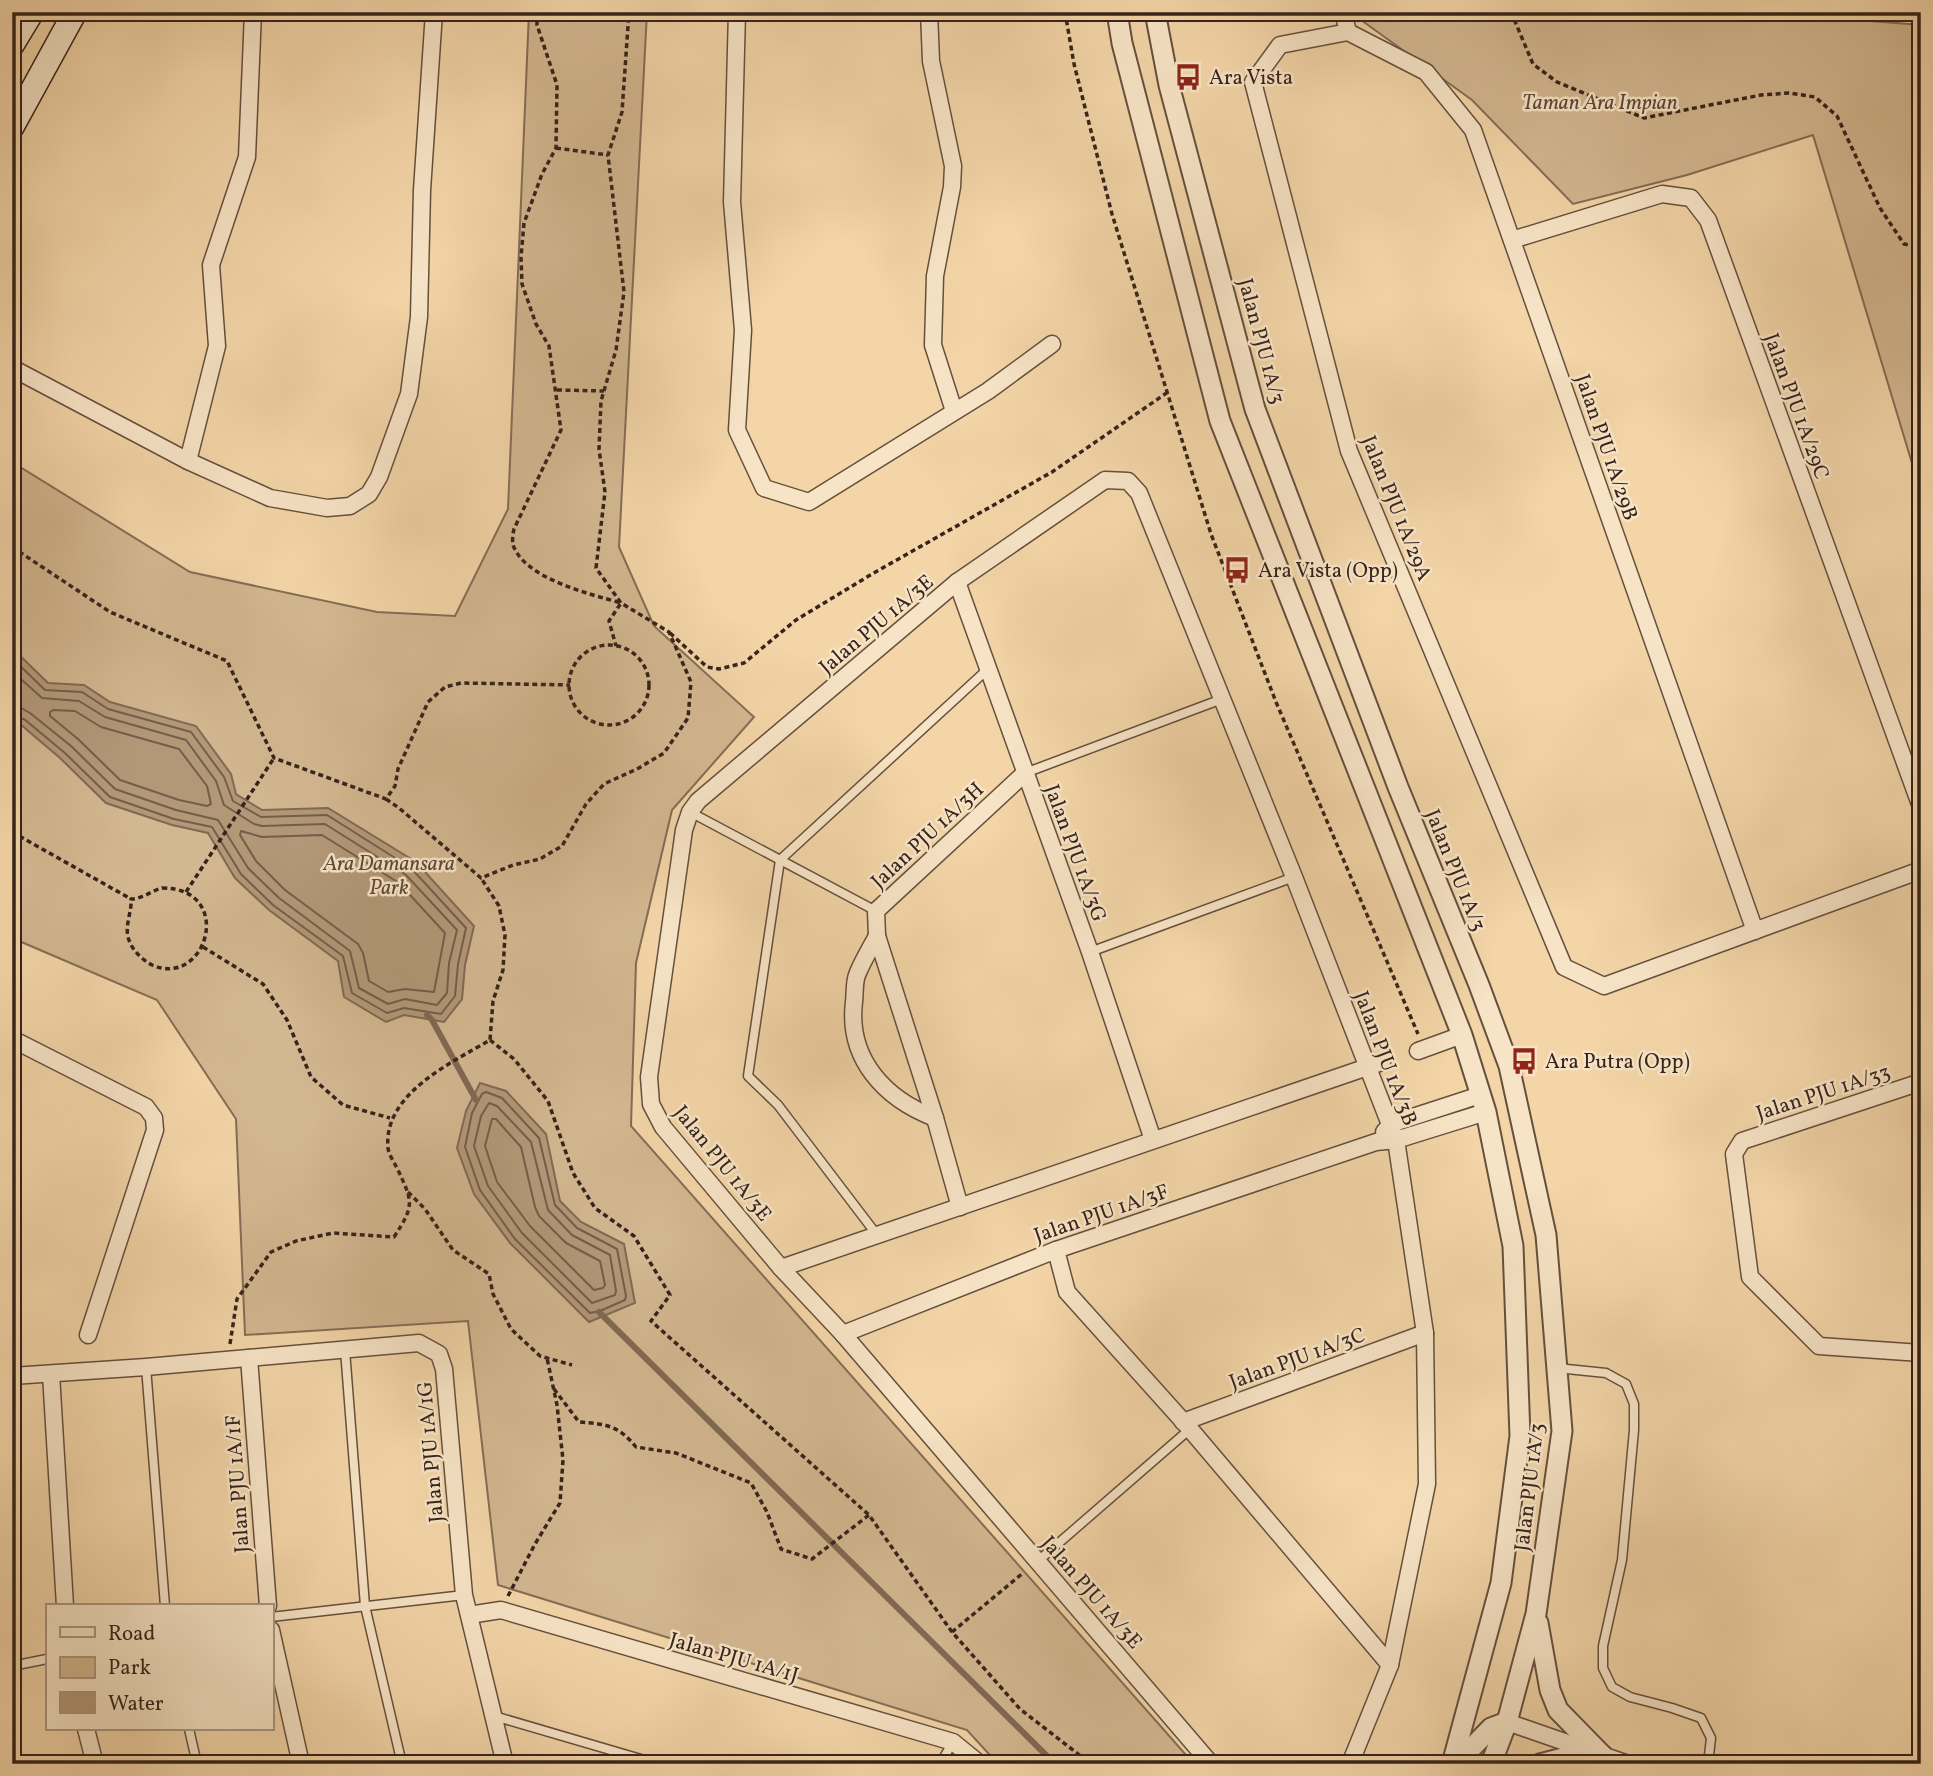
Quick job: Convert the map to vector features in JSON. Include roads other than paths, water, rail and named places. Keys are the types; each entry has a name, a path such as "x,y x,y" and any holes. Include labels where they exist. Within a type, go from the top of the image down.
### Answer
{"main road":[{"path":"12,45 32,12"},
{"path":"12,127 75,12"}],"street":[{"path":"188,461 217,346 211,265 247,157 253,12"},
{"path":"12,368 188,461 270,498 327,508 349,506 369,494 379,477 409,394 419,317 422,190 434,12"},
{"path":"737,12 732,202 743,330 737,430 764,488 809,502 988,391 1052,344"},
{"path":"929,12 931,61 953,166 952,187 935,276 933,345 954,411"},
{"name":"Jalan PJU 1A/3","path":"1117,12 1122,43 1220,421 1462,1035 1483,1104 1513,1246 1520,1436 1502,1583 1454,1764"},
{"name":"Jalan PJU 1A/3","path":"1155,12 1169,85 1255,409 1398,787 1509,1066 1546,1236 1562,1431 1536,1614 1507,1723 1491,1764"},
{"path":"1343,12 1348,32"},
{"name":"Jalan PJU 1A/29B","path":"1348,32 1426,72 1473,130 1755,931"},
{"name":"Jalan PJU 1A/29A","path":"1348,32 1280,45 1253,82 1349,451 1564,967 1604,986 1755,931"},
{"name":"Jalan PJU 1A/29C","path":"1512,240 1662,194 1691,198 1708,220 1921,807"},
{"name":"Jalan PJU 1A/3E","path":"1128,481 1105,480 957,582 698,801 690,811 684,830 649,1077 651,1104 663,1127 781,1268 844,1334 1211,1764"},
{"name":"Jalan PJU 1A/3B","path":"1128,481 1139,494 1294,877 1374,1064 1393,1132 1425,1333 1427,1485 1391,1665 1350,1764"},
{"name":"Jalan PJU 1A/3G","path":"957,582 1090,952 1153,1140"},
{"name":"Jalan PJU 1A/3H","path":"960,1207 935,1118 877,936 876,911 1024,773"},
{"path":"1755,931 1921,870"},
{"name":"Jalan PJU 1A/3H","path":"877,936 856,977 852,1019 857,1047 874,1074 893,1096 912,1109 935,1118"},
{"path":"1421,1050 1462,1035"},
{"path":"12,1039 146,1107 153,1118 155,1130 146,1161 88,1335"},
{"path":"781,1268 1374,1064"},
{"name":"Jalan PJU 1A/33","path":"1921,1082 1742,1141 1734,1154 1750,1277 1819,1346 1921,1353"},
{"name":"Jalan PJU 1A/3F","path":"844,1334 1056,1250 1376,1142 1393,1132 1483,1104"},
{"path":"1056,1250 1067,1292 1187,1426 1391,1665"},
{"name":"Jalan PJU 1A/3C","path":"1187,1426 1425,1333"},
{"name":"Jalan PJU 1A/1G","path":"12,1376 419,1343 439,1354 444,1369 464,1595 505,1764"},
{"name":"Jalan PJU 1A/1F","path":"249,1358 268,1604"},
{"path":"51,1374 65,1604"},
{"name":"Jalan PJU 1A/1J","path":"469,1615 501,1610 953,1742 980,1764"},
{"path":"1536,1614 1543,1660 1558,1710 1602,1755"},
{"path":"273,1639 301,1764"},
{"path":"1454,1764 1491,1728 1507,1723 1628,1764"},
{"path":"86,1730 95,1764"},
{"path":"1541,1764 1571,1756 1602,1755"}],"lane":[{"path":"877,1235 778,1105 748,1076 780,860 989,668"},
{"path":"1024,773 1222,698"},
{"path":"690,811 876,911"},
{"path":"1090,952 1294,877"},
{"path":"345,1350 365,1606 402,1764"},
{"path":"146,1367 165,1604"},
{"path":"1557,1367 1606,1373 1626,1384 1634,1404 1622,1560 1603,1646 1603,1668 1612,1687 1630,1697 1701,1718 1711,1738 1708,1764"},
{"path":"1038,1561 1187,1426"},
{"path":"273,1617 464,1595"},
{"path":"12,1666 46,1659"},
{"path":"494,1716 658,1764"},
{"path":"189,1730 197,1764"},
{"path":"940,1764 953,1742"}],"water":[{"path":"12,648 48,683 84,685 110,702 196,726 231,774 236,794 262,810 328,808 416,862 474,926 465,965 462,999 444,1022 404,1015 386,1022 344,997 338,961 269,910 235,878 208,833 172,825 106,803 20,724 12,724"},
{"path":"480,1083 506,1091 546,1134 560,1201 581,1222 624,1244 635,1303 589,1322 510,1243 474,1194 457,1148 466,1111"}],"waterway":[{"path":"427,1015 476,1100"},
{"path":"599,1312 1055,1764"}],"place":[{"name":"Ara Vista","path":"1188,77"},
{"name":"Ara Vista (Opp)","path":"1237,570"},
{"name":"Ara Putra (Opp)","path":"1524,1061"}],"park label":[{"name":"Taman Ara Impian","path":"1600,102"},
{"name":"Ara Damansara Park","path":"389,875"}]}
